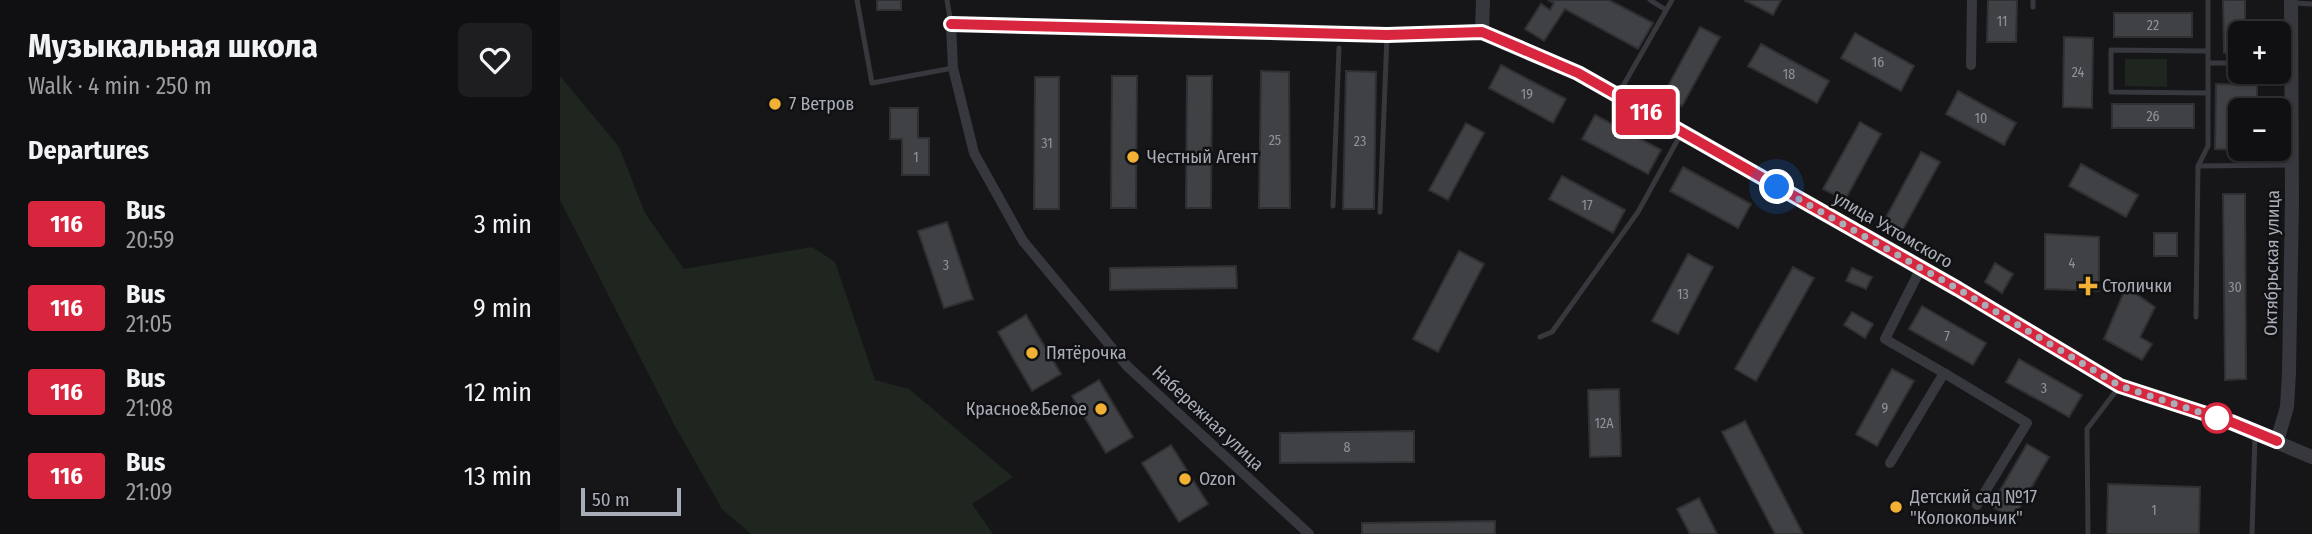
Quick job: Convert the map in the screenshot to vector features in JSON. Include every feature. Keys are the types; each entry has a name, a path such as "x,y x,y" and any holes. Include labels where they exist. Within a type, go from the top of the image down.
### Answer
{"street":[{"path":"1970,65 1972,0"},
{"name":"Октябрьская улица","path":"2289,21 2291,2"},
{"path":"1482,32 1484,5"},
{"name":"Набережная улица","path":"951,24 953,68 974,153 1023,241 1127,366 1309,534"},
{"name":"улица Ухтомского","path":"951,24 1387,35 1482,32 1578,73 1921,268 2120,386 2256,433 2312,457"},
{"name":"Октябрьская улица","path":"2277,441 2287,407 2289,372 2292,165 2286,84"},
{"path":"1921,268 1885,340 2027,423 1977,505"},
{"path":"1890,463 1944,373"}],"lane":[{"path":"857,0 872,83 953,68"},
{"path":"947,0 951,24"},
{"path":"1650,0 1666,10"},
{"path":"1618,96 1672,0"},
{"path":"2196,317 2198,166 2208,146 2208,0"},
{"path":"2291,2 2312,4"},
{"path":"1380,212 1387,35"},
{"path":"1333,206 1339,48"},
{"path":"2208,51 2111,50 2111,92 2208,93"},
{"path":"2208,63 2228,63"},
{"path":"1540,337 1552,332 1638,212 1682,132"},
{"path":"2198,166 2292,165"},
{"path":"2088,534 2087,429 2120,386"},
{"path":"2252,534 2256,433"}],"shaded area":[{"path":"2125,59 2167,59 2167,87 2125,86"},
{"path":"560,76 619,147 645,213 684,269 812,247 835,262 875,380 909,389 1013,477 972,504 993,534 751,534 722,509 675,426 560,200"}],"building":[{"path":"877,0 901,0 901,10 877,10"},
{"path":"1548,0 1609,0 1653,23 1638,49 1565,9 1544,41 1525,29 1541,4 1550,10 1554,3"},
{"path":"1744,0 1781,0 1773,15"},
{"path":"1988,0 2017,0 2016,42 1987,42"},
{"path":"2223,0 2245,0 2245,21 2228,21 2228,53 2224,53"},
{"path":"2114,13 2192,13 2192,37 2114,37"},
{"path":"1700,27 1720,37 1682,106 1663,95"},
{"path":"1855,33 1914,66 1901,91 1841,58"},
{"path":"2064,37 2093,38 2092,108 2063,107"},
{"path":"1761,44 1829,81 1817,103 1748,66"},
{"path":"1501,65 1566,99 1553,123 1489,88"},
{"path":"1261,71 1289,72 1290,208 1259,208"},
{"path":"1346,71 1376,72 1374,209 1343,209"},
{"path":"1112,76 1137,76 1136,208 1111,208"},
{"path":"1187,76 1212,76 1211,208 1186,208"},
{"path":"1035,77 1059,77 1059,209 1034,209"},
{"path":"2216,84 2257,85 2257,98 2228,98 2228,150 2215,149"},
{"path":"1958,91 2016,123 2004,145 1946,114"},
{"path":"2112,104 2194,104 2194,128 2112,128"},
{"path":"890,108 918,108 918,138 929,138 929,175 902,175 902,139 890,139"},
{"path":"1595,115 1661,150 1648,174 1582,139"},
{"path":"1860,122 1881,134 1845,200 1823,189"},
{"path":"1466,123 1484,133 1448,200 1429,190"},
{"path":"1921,152 1940,162 1902,231 1884,221"},
{"path":"2081,164 2138,195 2126,217 2069,186"},
{"path":"1683,167 1751,204 1738,228 1670,191"},
{"path":"1562,176 1625,210 1613,233 1549,199"},
{"path":"2223,194 2245,194 2246,379 2225,380"},
{"path":"947,222 973,299 944,308 918,231"},
{"path":"2154,233 2177,233 2177,256 2154,256"},
{"path":"2045,234 2099,237 2099,291 2045,289"},
{"path":"1459,251 1484,264 1438,352 1413,339"},
{"path":"1688,254 1713,267 1678,334 1652,321"},
{"path":"1995,263 2013,274 2002,293 1985,282"},
{"path":"1236,266 1237,288 1110,290 1110,268"},
{"path":"1793,267 1814,278 1756,381 1735,369"},
{"path":"1852,268 1872,277 1866,289 1846,281"},
{"path":"2126,287 2155,307 2140,337 2152,344 2142,360 2104,339"},
{"path":"1922,306 1986,343 1973,365 1909,329"},
{"path":"1852,312 1873,324 1865,338 1844,325"},
{"path":"1026,315 1061,374 1032,391 998,332"},
{"path":"2019,359 2082,395 2069,417 2006,382"},
{"path":"1892,369 1914,381 1877,446 1856,434"},
{"path":"1099,380 1133,437 1106,453 1072,396"},
{"path":"1619,389 1621,456 1590,457 1588,390"},
{"path":"1745,421 1803,534 1775,534 1722,432"},
{"path":"1414,431 1414,462 1280,463 1280,433"},
{"path":"2027,444 2049,457 2013,519 1991,506"},
{"path":"1171,445 1208,504 1179,522 1142,463"},
{"path":"2108,484 2200,487 2199,534 2107,534"},
{"path":"1699,498 1717,534 1690,534 1677,509"},
{"path":"1495,521 1495,534 1362,534 1362,523"}],"bus line":[{"name":"116","path":"951,24 1387,35 1482,32 1578,73 1958,289 2120,386 2231,422 2277,441"}],"place":[{"name":"7 Ветров","path":"775,104"},
{"name":"Честный Агент","path":"1133,157"},
{"name":"Столички","path":"2088,286"},
{"name":"Пятёрочка","path":"1032,353"},
{"name":"Красное&Белое","path":"1101,409"},
{"name":"Ozon","path":"1185,479"},
{"name":"Детский сад №17 \"Колокольчик\"","path":"1896,507"}],"route":[{"path":"1777,187 1958,289 2120,386 2217,418"}]}
